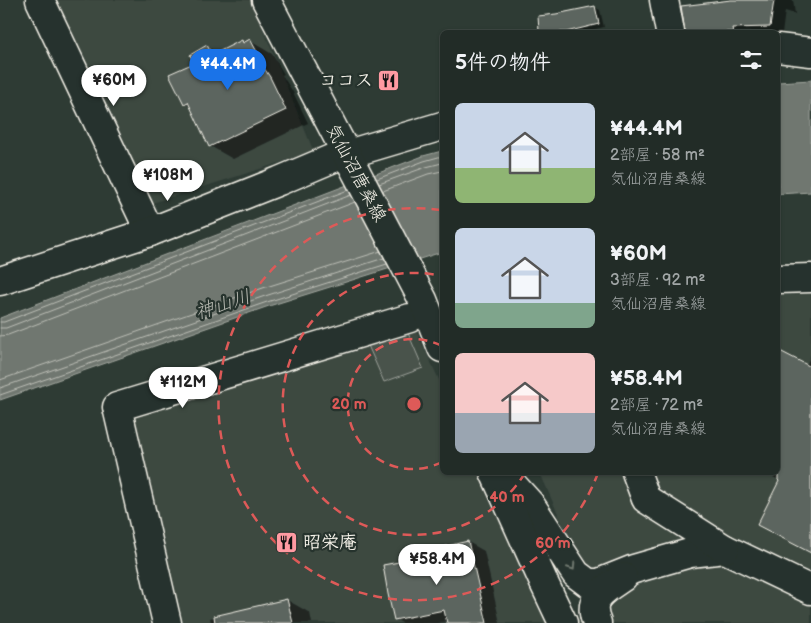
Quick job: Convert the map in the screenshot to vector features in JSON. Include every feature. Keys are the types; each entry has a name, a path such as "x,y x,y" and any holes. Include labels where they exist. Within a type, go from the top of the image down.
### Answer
{"street":[{"path":"40,0 150,232"},
{"name":"気仙沼唐桑線","path":"266,0 351,162 416,309 440,345"},
{"path":"664,0 670,30"},
{"path":"780,48 811,52"},
{"path":"0,281 150,232 351,162 440,127"},
{"path":"780,278 811,278"},
{"path":"167,623 117,407 416,309"},
{"path":"495,475 563,623"},
{"path":"504,475 530,504 576,574 588,583 599,583 634,569 690,552 725,549"},
{"path":"637,475 646,499 725,549 811,590"},
{"path":"597,623 593,614 594,602 604,590 634,569"}],"shaded area":[{"path":"48,0 251,0 314,152 146,205"},
{"path":"780,294 811,294 811,623 606,623 541,475 780,475"},
{"path":"410,318 440,382 440,475 485,475 556,623 182,623 130,413"},
{"path":"402,319 423,368 384,382 363,334"}],"water":[{"path":"811,80 811,192 780,194 780,82"},
{"name":"神山川","path":"440,152 440,253 269,306 0,400 0,318 423,156"}],"building":[{"path":"731,0 774,0 770,27 732,28 732,30 685,30 681,6"},
{"path":"595,6 599,24 574,30 539,30 538,16"},
{"path":"250,39 286,110 209,147 188,102 184,104 169,74 194,63 190,55 207,45 212,55 242,40 243,43"},
{"path":"780,351 811,367 811,553 757,525 778,480 778,475 780,475"},
{"path":"468,541 487,623 447,623 444,610 394,620 383,565 431,556 430,550"},
{"path":"287,599 293,623 215,623 214,616"}],"place":[{"name":"ココス","path":"389,80"},
{"name":"昭栄庵","path":"287,542"}]}
